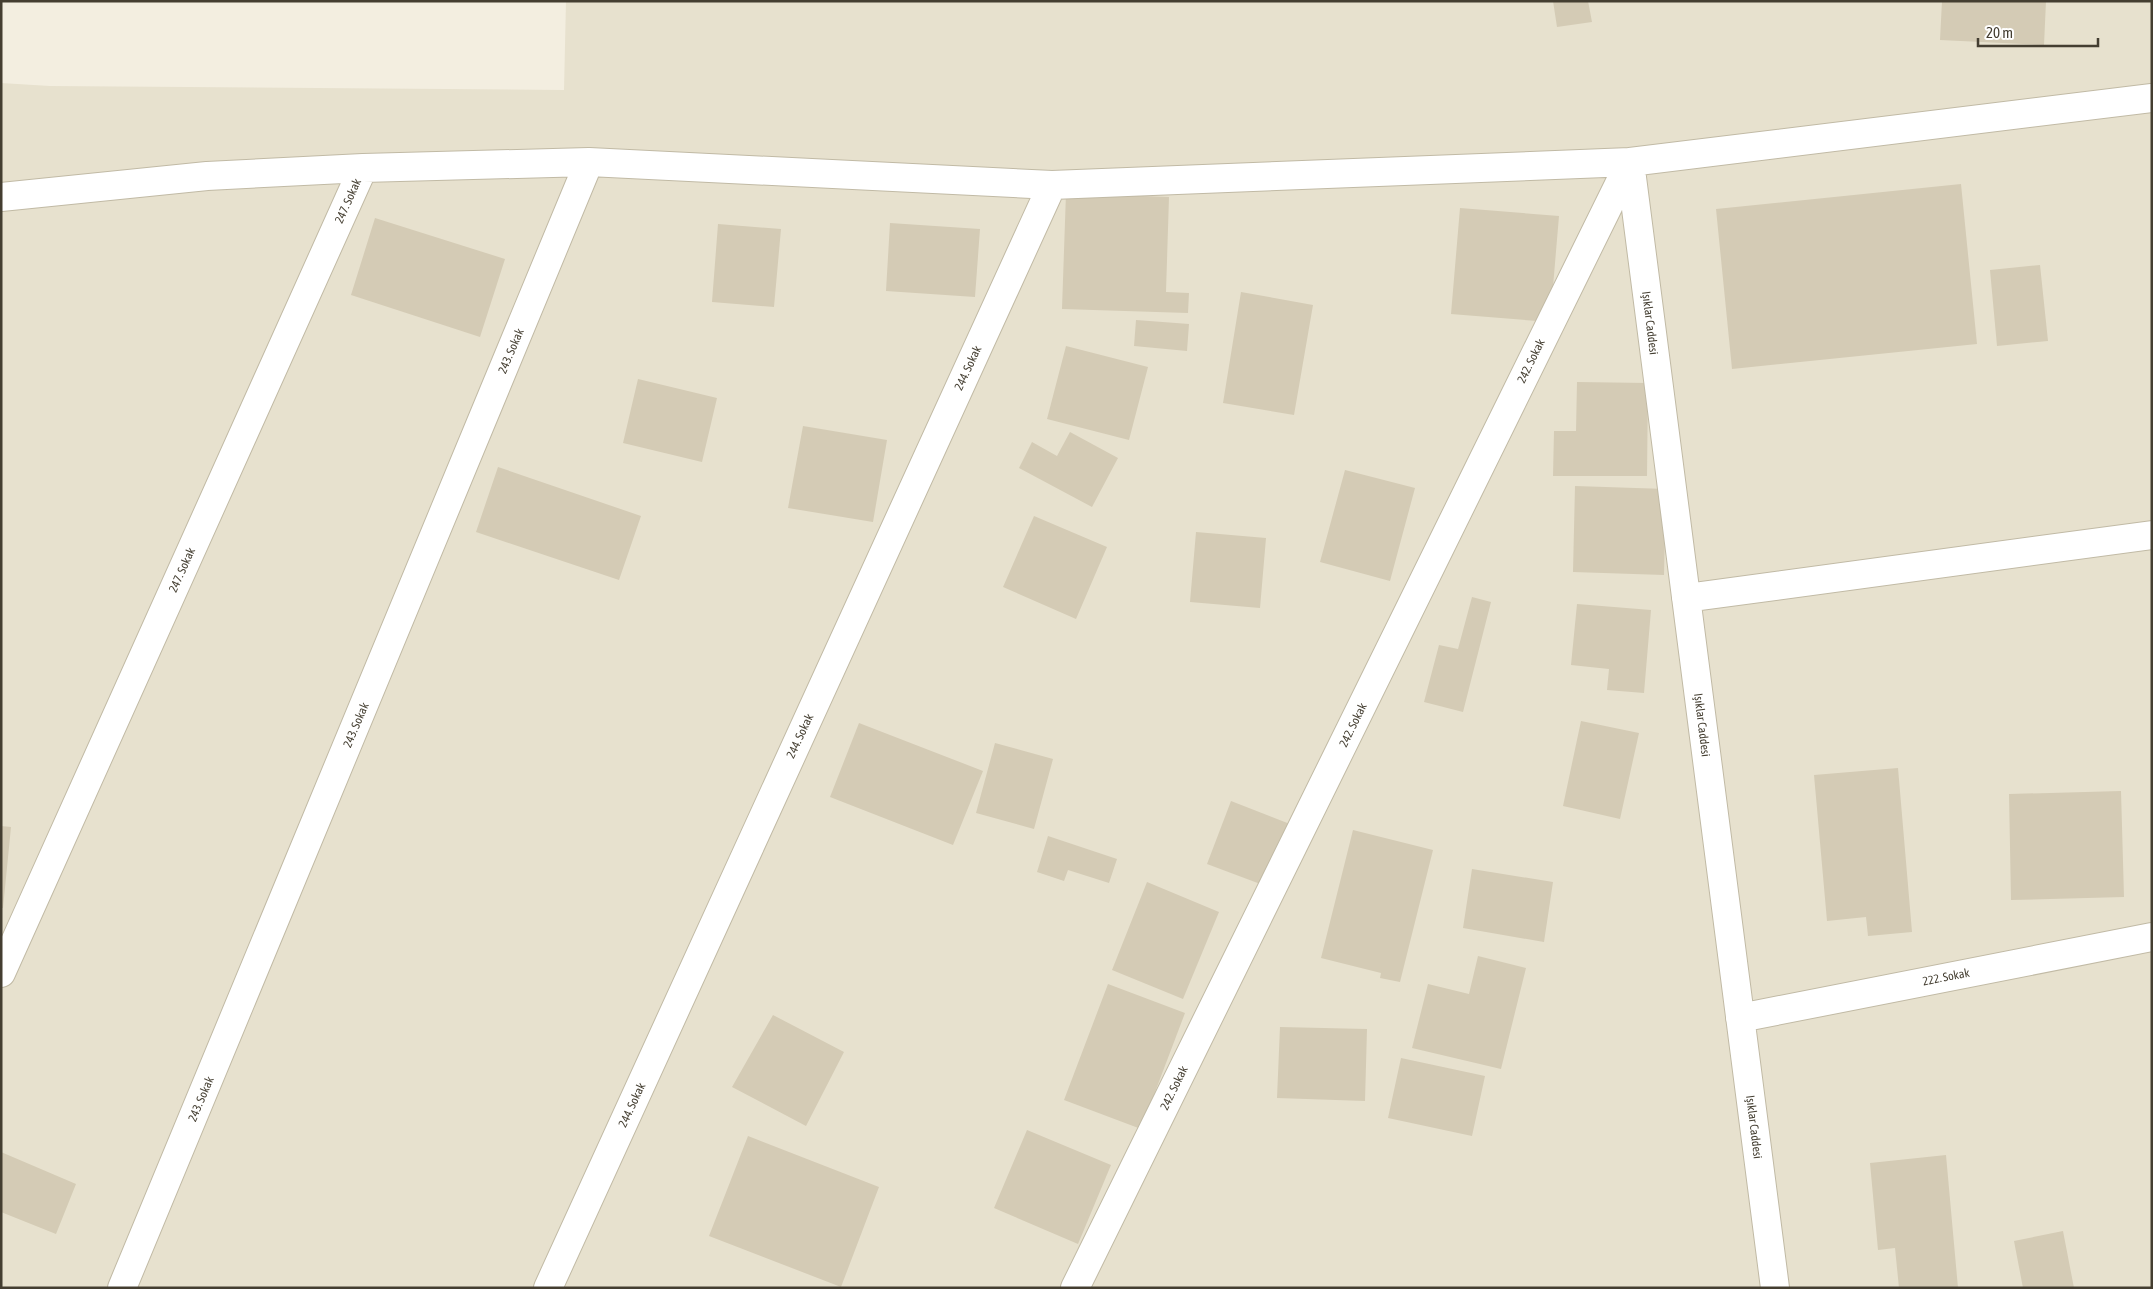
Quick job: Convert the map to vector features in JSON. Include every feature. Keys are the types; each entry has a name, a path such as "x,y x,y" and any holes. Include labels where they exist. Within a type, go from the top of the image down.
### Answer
{"street":[{"path":"1,197 207,176 363,168 589,162 1052,185 1630,162 2152,98"},
{"name":"243. Sokak","path":"122,1288 589,162"},
{"name":"Işıklar Caddesi","path":"1630,162 1775,1288"},
{"name":"242. Sokak","path":"1075,1288 1630,162"},
{"name":"247. Sokak","path":"1,973 363,168"},
{"name":"244. Sokak","path":"548,1288 1052,185"},
{"path":"1686,598 2152,535"},
{"name":"222. Sokak","path":"1740,1018 2152,936"}],"shaded area":[{"path":"566,1 2152,1 2152,1288 1,1288 1,83 50,86 564,90"}],"building":[{"path":"1553,1 1588,1 1592,22 1557,27"},
{"path":"1942,1 2046,1 2044,45 1940,40"},
{"path":"1961,184 1977,344 1732,369 1716,209"},
{"path":"1066,193 1169,197 1166,292 1189,293 1188,313 1062,309"},
{"path":"1460,208 1559,216 1550,322 1451,314"},
{"path":"375,218 505,259 480,337 351,295"},
{"path":"890,223 980,229 975,297 886,291"},
{"path":"718,224 781,229 774,307 712,302"},
{"path":"2040,265 2048,341 1997,346 1990,270"},
{"path":"1241,292 1313,305 1294,415 1223,403"},
{"path":"1136,320 1189,324 1187,351 1134,346"},
{"path":"1066,346 1148,367 1129,440 1047,419"},
{"path":"638,379 717,398 702,462 623,443"},
{"path":"1577,382 1648,383 1647,476 1553,476 1554,431 1576,431"},
{"path":"803,426 887,440 873,522 788,508"},
{"path":"1070,432 1118,458 1092,507 1019,468 1032,442 1057,456"},
{"path":"498,467 641,516 619,580 476,532"},
{"path":"1345,470 1415,488 1390,581 1320,562"},
{"path":"1575,486 1666,489 1664,575 1573,572"},
{"path":"1034,516 1107,547 1076,619 1003,587"},
{"path":"1196,532 1266,538 1260,608 1190,602"},
{"path":"1472,597 1491,602 1463,712 1424,702 1439,645 1458,649"},
{"path":"1577,604 1651,610 1644,693 1607,690 1609,669 1571,665"},
{"path":"1581,721 1639,733 1620,819 1563,806"},
{"path":"859,723 983,771 953,845 830,797"},
{"path":"995,743 1053,759 1034,829 976,813"},
{"path":"1898,768 1912,932 1868,936 1866,917 1827,921 1814,775"},
{"path":"2121,791 2124,897 2011,900 2009,794"},
{"path":"1231,801 1295,826 1271,888 1207,864"},
{"path":"1,826 11,827 3,908 1,908"},
{"path":"1353,830 1433,850 1400,982 1380,978 1381,973 1321,958"},
{"path":"1048,836 1117,859 1109,883 1068,870 1064,881 1037,872"},
{"path":"1472,869 1553,882 1544,942 1463,928"},
{"path":"1147,882 1219,912 1183,999 1112,970"},
{"path":"1478,956 1526,968 1501,1069 1412,1048 1428,984 1469,994"},
{"path":"1108,984 1185,1013 1141,1129 1064,1100"},
{"path":"773,1015 844,1052 806,1126 732,1087"},
{"path":"1280,1027 1367,1029 1365,1101 1277,1098"},
{"path":"1401,1058 1485,1076 1472,1136 1388,1118"},
{"path":"1027,1130 1111,1165 1078,1244 994,1208"},
{"path":"748,1136 879,1187 841,1287 709,1236"},
{"path":"1,1152 76,1184 56,1234 1,1212"},
{"path":"1946,1155 1958,1288 1899,1288 1895,1248 1878,1250 1870,1163"},
{"path":"2063,1231 2074,1288 2023,1288 2014,1241"}]}
